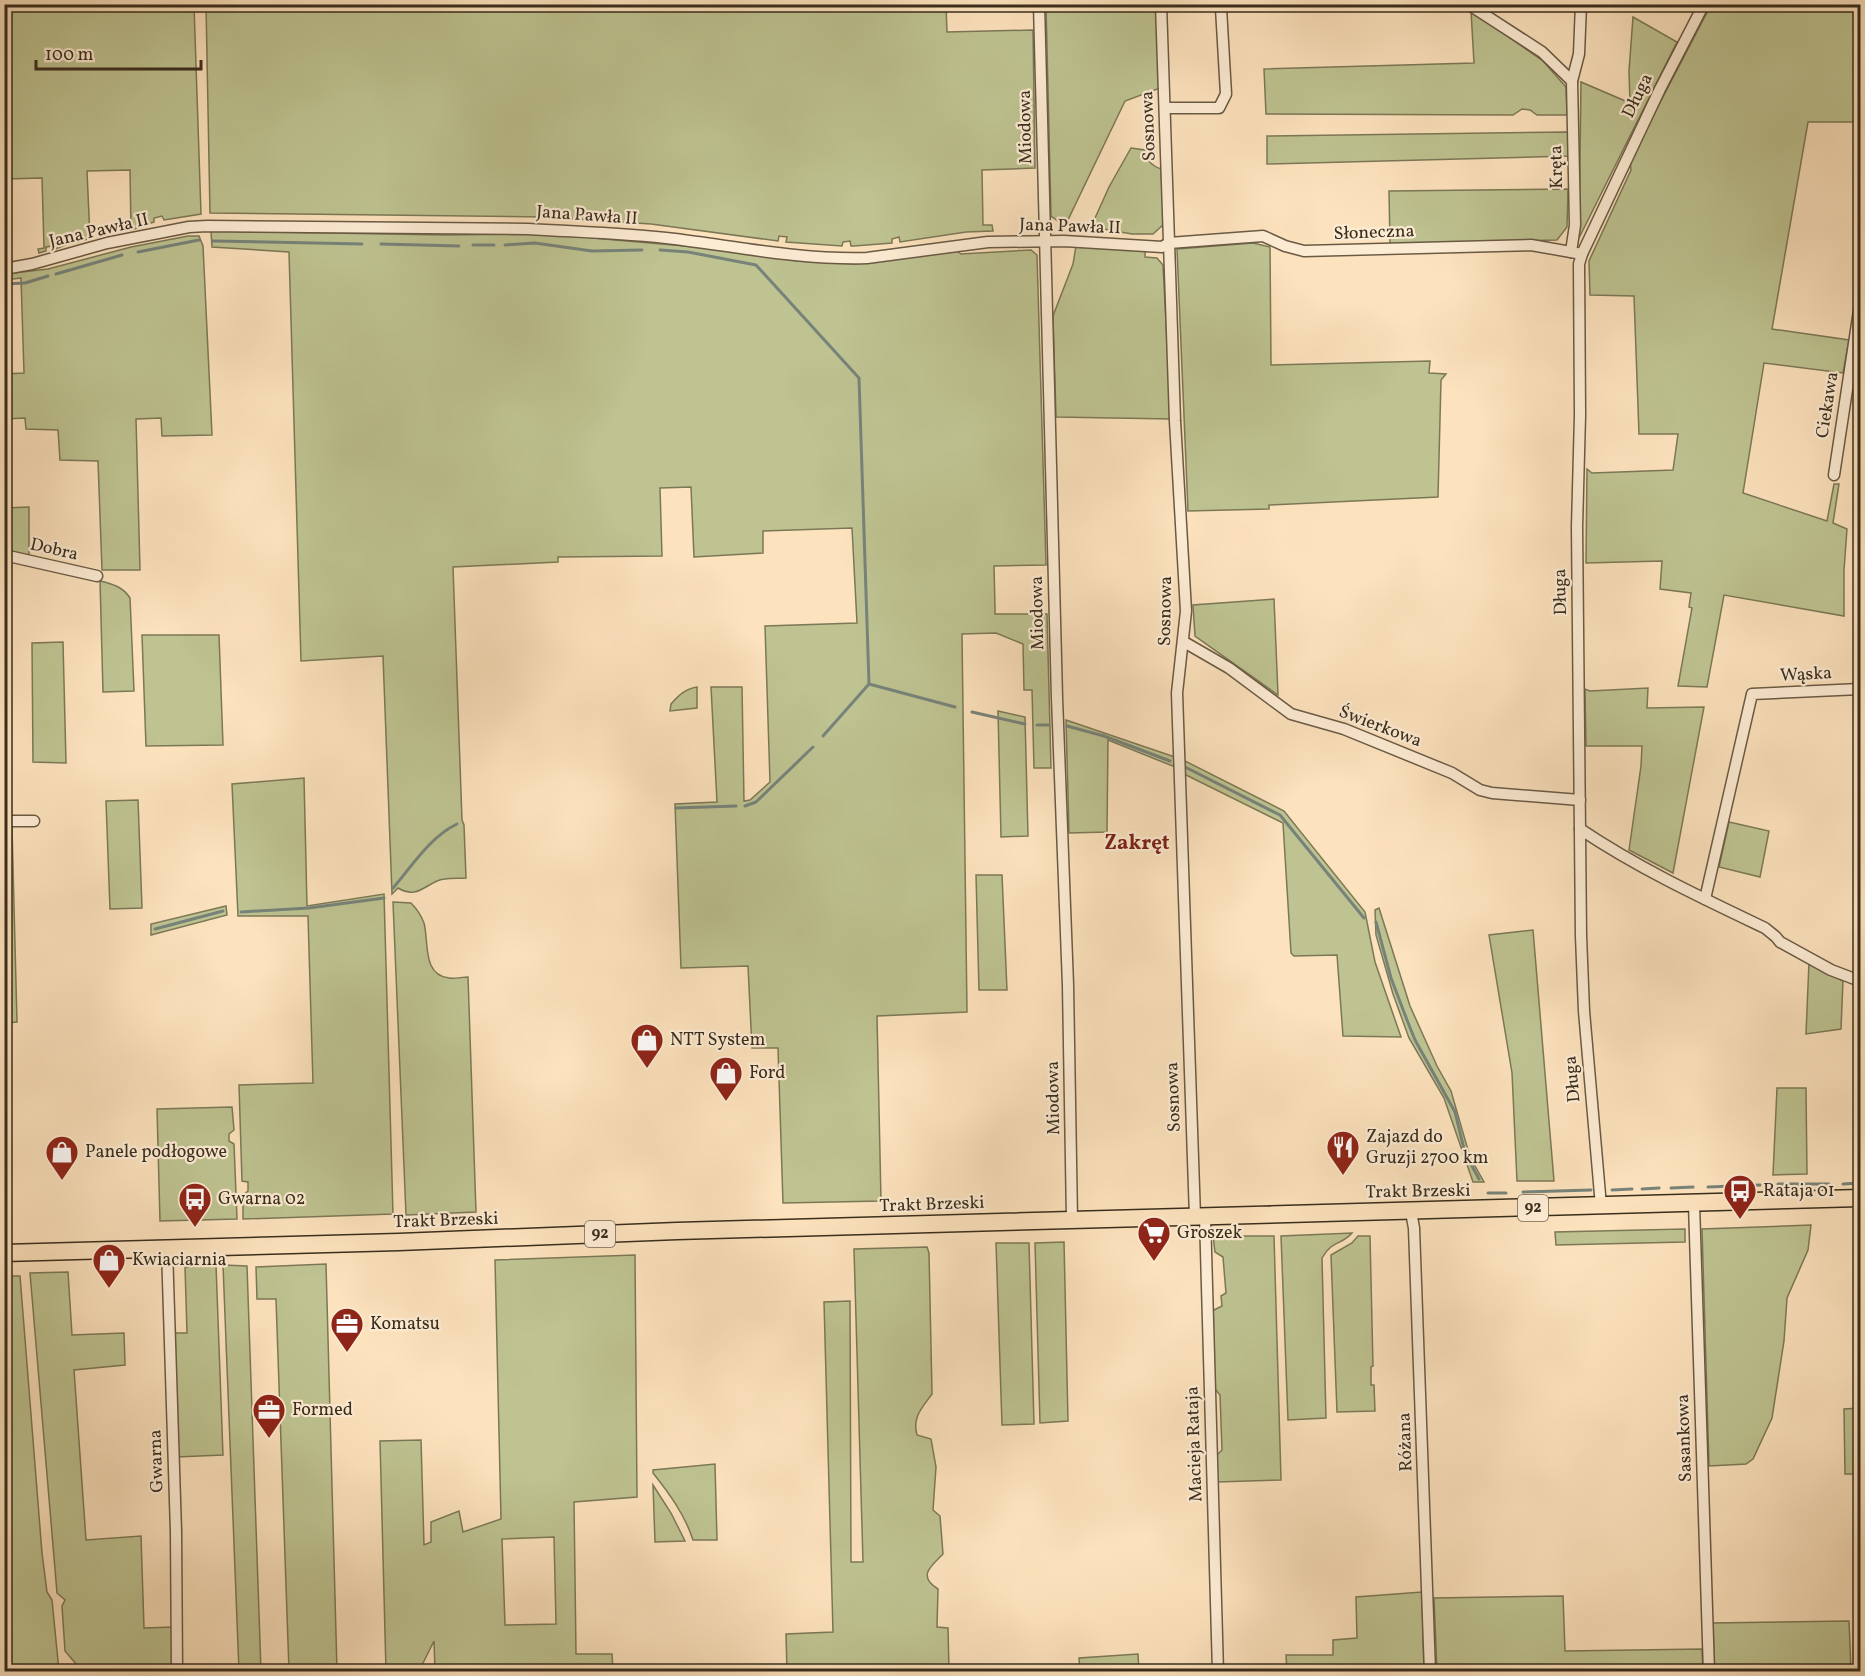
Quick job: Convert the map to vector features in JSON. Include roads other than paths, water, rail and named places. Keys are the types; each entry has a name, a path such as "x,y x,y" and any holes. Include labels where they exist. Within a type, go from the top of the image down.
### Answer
{"main road":[{"name":"Trakt Brzeski","path":"4,1253 1860,1198"}],"street":[{"name":"Miodowa","path":"1039,4 1057,698 1068,986 1072,1220"},
{"name":"Sosnowa","path":"1161,4 1175,421 1186,611 1177,693 1200,1217"},
{"path":"1468,4 1542,52 1572,81"},
{"name":"Kręta","path":"1576,253 1572,81 1579,54 1581,4"},
{"name":"Długa","path":"1601,1206 1581,936 1577,527 1580,415 1576,253 1704,4"},
{"path":"1165,108 1219,108 1226,94 1221,8"},
{"name":"Jana Pawła II","path":"4,269 32,264 106,243 189,227 207,226 528,229 673,239 799,256 848,258 867,258 988,242 1088,242 1149,247 1162,247 1169,243"},
{"name":"Słoneczna","path":"1169,243 1263,236 1304,251 1531,245 1576,253"},
{"name":"Ciekawa","path":"1834,475 1860,304"},
{"name":"Dobra","path":"4,555 97,576"},
{"name":"Świerkowa","path":"1184,642 1229,668 1291,714 1354,733 1452,773 1480,790 1580,800"},
{"name":"Wąska","path":"1705,898 1752,694 1860,689"},
{"path":"4,821 33,821"},
{"path":"1580,829 1624,857 1765,928 1779,942 1831,970 1860,981"},
{"name":"Sasankowa","path":"1694,1204 1709,1671"},
{"name":"Różana","path":"1412,1212 1420,1359 1430,1671"},
{"name":"Macieja Rataja","path":"1200,1217 1218,1671"},
{"name":"Gwarna","path":"167,1249 176,1532 177,1671"}],"waterway":[{"path":"138,252 199,240"},
{"path":"213,241 362,244"},
{"path":"505,245 535,243 592,251 642,250"},
{"path":"381,244 459,246"},
{"path":"473,245 494,245"},
{"path":"660,250 688,252 756,265 859,378 869,684 955,707"},
{"path":"56,274 122,255"},
{"path":"4,284 25,283 48,276"},
{"path":"823,736 869,684"},
{"path":"972,712 1025,724"},
{"path":"1037,725 1048,725"},
{"path":"1067,726 1104,736 1170,761"},
{"path":"745,806 756,802 813,747"},
{"path":"1185,767 1280,815 1364,918"},
{"path":"676,808 736,806"},
{"path":"393,888 430,844 457,824"},
{"path":"241,912 309,908 384,898"},
{"path":"155,929 223,911"},
{"path":"1376,922 1391,978 1415,1040 1455,1112 1465,1153 1479,1179"},
{"path":"1843,1184 1860,1183"},
{"path":"1778,1184 1829,1184"},
{"path":"1708,1187 1760,1185"},
{"path":"1671,1188 1693,1187"},
{"path":"1642,1189 1659,1188"},
{"path":"1612,1190 1632,1189"},
{"path":"1523,1192 1591,1190"},
{"path":"1488,1193 1506,1193"}],"place":[{"name":"NTT System","path":"647,1069"},
{"name":"Ford","path":"726,1102"},
{"name":"Zajazd do Gruzji 2700 km","path":"1343,1176"},
{"name":"Panele podłogowe","path":"62,1181"},
{"name":"Rataja 01","path":"1740,1220"},
{"name":"Gwarna 02","path":"195,1228"},
{"name":"Groszek","path":"1154,1262"},
{"name":"Kwiaciarnia","path":"109,1289"},
{"name":"Komatsu","path":"347,1353"},
{"name":"Formed","path":"269,1439"}],"district":[{"name":"Zakręt","path":"1137,843"}]}
